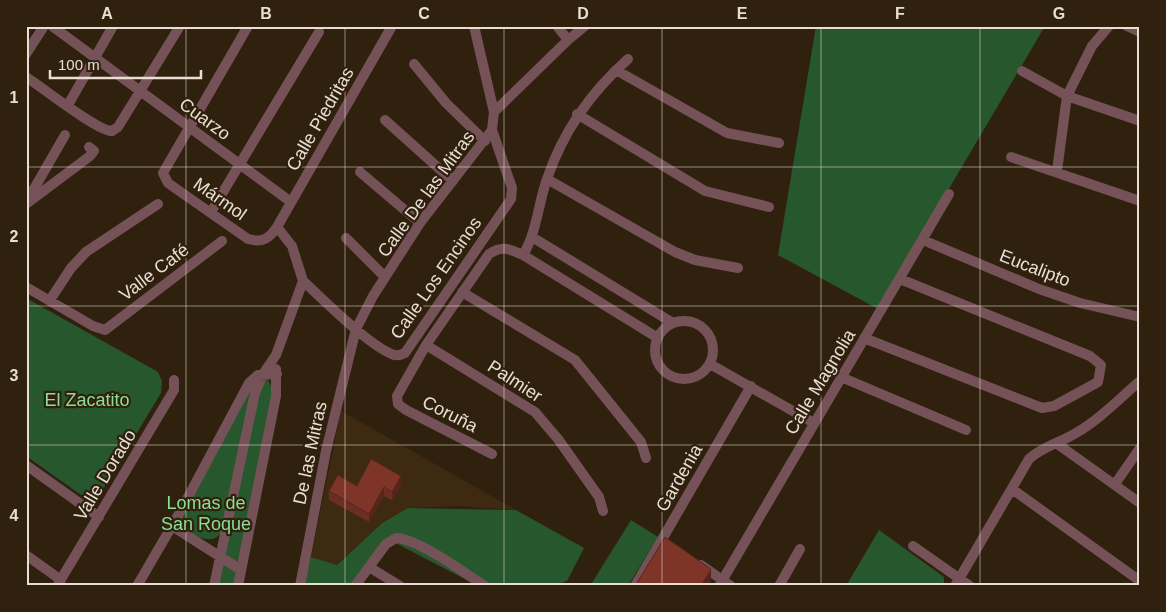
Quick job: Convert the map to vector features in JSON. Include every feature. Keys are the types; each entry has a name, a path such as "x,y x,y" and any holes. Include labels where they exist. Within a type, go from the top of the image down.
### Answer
{"street":[{"path":"26,54 44,26"},
{"name":"Cuarzo","path":"52,26 291,202"},
{"path":"68,105 113,26"},
{"path":"26,76 104,129 112,131 118,127 141,92 180,26"},
{"path":"189,127 248,26"},
{"name":"Calle Piedritas","path":"264,241 276,228 392,26"},
{"path":"474,26 494,112 492,130"},
{"path":"557,26 568,40"},
{"path":"494,112 568,40 586,26"},
{"path":"1057,171 1067,96 1092,46 1108,26"},
{"path":"1127,26 1140,32"},
{"path":"211,212 319,32"},
{"path":"523,256 532,237 547,179 559,146 577,114 598,88 628,59"},
{"path":"414,64 446,103 485,141"},
{"path":"616,70 727,133 779,143"},
{"path":"1022,72 1067,96 1140,121"},
{"path":"577,114 705,191 769,207"},
{"path":"385,120 453,181"},
{"name":"Mármol","path":"189,127 163,173 168,183 248,238 264,241"},
{"name":"Calle De las Mitras","path":"356,329 385,277 420,223 492,130"},
{"name":"Calle Los Encinos","path":"304,281 356,329 394,355 405,353 511,199 512,188 492,130"},
{"path":"26,203 65,135"},
{"path":"26,203 92,149"},
{"path":"1011,157 1057,171 1140,201"},
{"path":"360,172 420,223"},
{"path":"547,179 675,252 695,260 738,268"},
{"name":"Calle Magnolia","path":"724,584 814,423 949,194"},
{"path":"26,287 50,300 71,268 86,252 158,204"},
{"path":"214,586 255,393 263,374 276,355 304,281 292,246 276,228"},
{"path":"532,237 672,323"},
{"path":"346,238 385,277"},
{"name":"Eucalipto","path":"922,240 1039,289 1080,302 1140,317"},
{"name":"Valle Café","path":"50,300 93,326 105,330 222,241"},
{"path":"426,346 489,254 501,248 508,248 523,256 658,338"},
{"path":"864,338 1036,407 1054,406 1098,382 1102,370 1098,361 1079,350 900,279"},
{"path":"462,292 575,360 641,442 646,458"},
{"path":"694,322 710,336 713,346 710,364 701,374 691,378 680,379 670,375 656,359 655,348 658,338 664,329 672,323 694,322"},
{"name":"De las Mitras","path":"300,586 326,451 356,329"},
{"name":"Coruña","path":"426,346 400,387 397,400 406,410 492,454"},
{"name":"Palmier","path":"426,346 535,412 558,439 599,496 603,511"},
{"path":"238,586 276,396 276,355"},
{"path":"710,364 814,423"},
{"path":"141,584 247,387 254,377 263,374 277,374"},
{"path":"841,377 966,430"},
{"name":"Valle Dorado","path":"59,583 174,390 174,380"},
{"path":"957,582 1029,459 1036,452 1077,432 1102,415 1140,380"},
{"name":"Gardenia","path":"635,586 666,541 751,386"},
{"path":"1056,443 1140,503"},
{"path":"1115,484 1140,448"},
{"path":"26,465 99,517"},
{"path":"1012,489 1140,581"},
{"path":"172,526 241,570"},
{"path":"355,586 386,544 396,538 407,540 485,586"},
{"path":"913,546 957,582 970,586"},
{"path":"779,586 800,549"},
{"path":"26,555 59,583"},
{"path":"692,559 724,584"},
{"path":"369,567 400,586"}],"shaded area":[{"path":"341,411 516,510 458,506 408,508 382,523 336,565 311,557"}],"green space":[{"path":"816,26 1045,26 878,309 778,255"},
{"name":"El Zacatito","path":"26,298 158,372 162,381 161,393 94,504 26,456"},
{"name":"Lomas de San Roque","path":"267,378 272,393 234,586 216,586 258,386"},
{"name":"Lomas de San Roque","path":"256,380 224,530 215,538 200,538 185,529 180,522"},
{"path":"408,508 516,510 584,548 567,581 552,586 478,586 388,539 352,586 304,586 311,557 337,565 382,523"},
{"path":"631,520 658,537 628,586 590,586"},
{"path":"879,530 944,577 944,586 846,586"}],"building":[{"path":"371,459 401,476 392,492 384,487 369,514 329,491 338,475 357,486"},
{"path":"665,537 711,569 701,586 635,586"}]}
